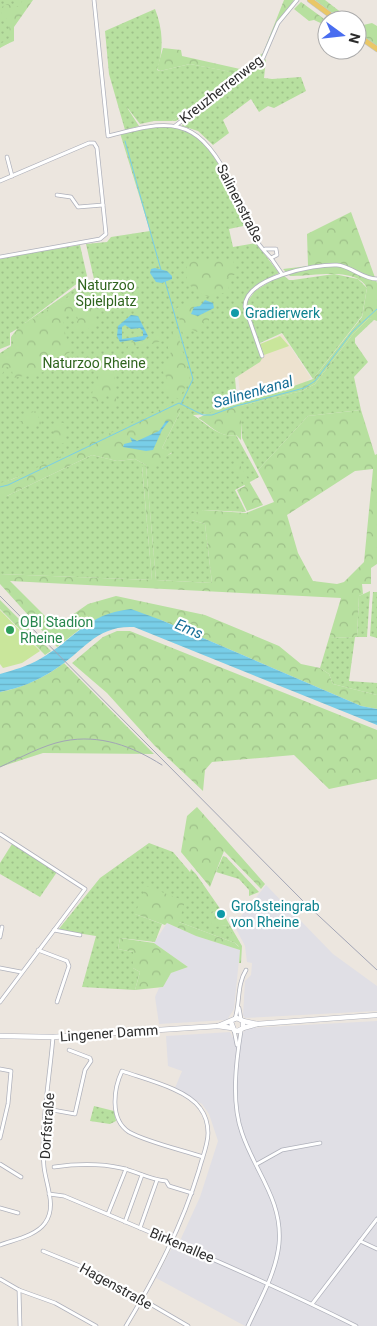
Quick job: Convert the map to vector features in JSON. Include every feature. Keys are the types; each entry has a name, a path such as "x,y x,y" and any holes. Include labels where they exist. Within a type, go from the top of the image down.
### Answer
{"main road":[{"path":"310,0 324,10"},
{"path":"257,1024 242,1020 242,1029 257,1024 377,1015"},
{"path":"233,1020 233,1030"},
{"name":"Lingener Damm","path":"0,1036 53,1037 218,1026 233,1020 242,1020"},
{"name":"Lingener Damm","path":"218,1026 233,1030 242,1029"}],"street":[{"name":"Salinenstraße","path":"94,0 108,136 141,127 174,126 196,134 215,153 241,201 250,221 253,234 282,274"},
{"name":"Kreuzherrenweg","path":"174,126 263,58 278,23 297,0"},
{"path":"0,181 89,143 94,144 97,148 106,232 104,238 0,257"},
{"path":"7,157 12,176"},
{"path":"57,195 71,197 78,207 102,205"},
{"name":"Salinenstraße","path":"265,249 276,249 277,255 271,258"},
{"path":"262,356 246,312 245,301 251,290 282,274 318,266 339,265 366,278 377,279"},
{"path":"0,834 85,887 84,891 0,1002"},
{"path":"0,938 2,927"},
{"path":"54,930 80,934"},
{"path":"38,950 67,961 69,966 57,1002"},
{"path":"0,968 21,972"},
{"path":"242,1020 239,1007 240,982 246,970"},
{"path":"233,1020 239,1007"},
{"path":"237,1045 242,1029"},
{"path":"233,1030 237,1045 238,1115 242,1133 274,1201 280,1231 276,1260 268,1283 248,1326"},
{"name":"Dorfstraße","path":"0,1244 36,1231 45,1224 50,1206 43,1153 53,1037"},
{"path":"47,1109 75,1114 85,1070 91,1061 90,1058 69,1050"},
{"path":"0,1068 11,1070 8,1104 0,1138"},
{"path":"126,1326 142,1300 172,1242 192,1193 203,1157 208,1133 205,1116 199,1106 183,1094 122,1071 115,1101 120,1120 126,1129 203,1157"},
{"path":"257,1164 282,1150 320,1143"},
{"path":"0,1164 21,1177"},
{"path":"54,1167 77,1164 126,1170 166,1181 169,1186 192,1193"},
{"path":"108,1214 126,1170"},
{"path":"125,1222 142,1175"},
{"path":"140,1228 157,1180"},
{"name":"Birkenallee","path":"49,1194 64,1196 108,1214 268,1283 356,1326"},
{"path":"0,1208 18,1212"},
{"path":"312,1304 377,1219"},
{"path":"360,1241 377,1249"},
{"name":"Hagenstraße","path":"43,1251 97,1273 188,1326"},
{"path":"0,1279 19,1290 55,1303 96,1326"},
{"path":"19,1290 20,1326"}],"shaded area":[{"path":"282,334 311,378 304,383 241,401 236,358"},
{"path":"266,885 333,954 377,986 377,1011 245,1018 243,1015 245,981 251,975 252,963 247,962 245,946 234,925"},
{"path":"167,923 196,936 240,950 234,1009 227,1020 159,1024 155,997 159,988 163,987 171,973 188,967 154,943"},
{"path":"377,1021 377,1326 245,1326 156,1278 174,1244 178,1245 200,1197 218,1141 209,1114 202,1104 175,1088 182,1071 168,1066 166,1036 230,1032 233,1038 241,1038 244,1031 251,1028"}],"green space":[{"path":"0,0 28,0 15,15 9,43 0,48"},
{"path":"23,0 33,0 14,27 14,41 0,47 0,44 10,38 9,20 2,16 0,8 7,4 18,7"},
{"path":"284,0 294,0 276,27 264,56 176,121 172,121 236,73 190,64 160,71 157,69 163,48 181,50 182,56 240,69 263,53"},
{"path":"315,0 325,0 338,10 328,10"},
{"path":"301,2 317,14 317,21 309,21 294,9"},
{"path":"155,9 160,24 162,40 157,70 160,71 190,64 237,73 172,121 154,121 140,124 126,106 139,126 125,130 109,74 105,31"},
{"path":"372,23 377,26 377,46 367,39 367,24"},
{"path":"266,59 264,78 301,77 306,91 274,108 268,106 259,112 251,99 223,120 229,133 213,145 198,131 182,126 184,121"},
{"path":"174,126 195,134 215,153 250,221 246,222 248,225 229,229 233,247 256,243 279,273 254,288 247,302 255,291 282,274 289,280 293,280 334,274 358,279 367,288 362,316 313,379 282,333 260,343 264,355 260,362 235,378 237,400 209,414 193,415 219,432 236,435 259,477 235,490 246,512 203,510 192,520 205,524 212,583 156,580 146,466 142,467 152,580 0,574 0,496 7,496 92,455 117,461 135,459 146,465 172,453 162,448 180,412 0,484 0,353 11,346 11,337 17,329 10,333 10,345 0,349 0,258 80,245 87,276 25,323 75,288 78,293 94,279 86,244 107,242 111,237 150,231 120,133 141,127"},
{"path":"351,212 377,283 377,321 369,318 353,334 315,384 302,391 241,406 241,440 236,435 225,435 216,431 198,418 237,400 280,391 313,379 362,317 367,288 361,281 353,277 332,274 290,276 283,269 308,266 307,234"},
{"path":"188,259 233,259 236,274 225,279 229,287 227,292 209,297 192,287 186,273"},
{"path":"73,294 87,295 87,300 95,311 97,322 93,327 77,333 73,328 78,320 77,316 67,315 64,328 70,352 62,357 45,358 46,365 64,368 13,378 12,370 6,366 0,379 0,355 14,347 12,336 18,329"},
{"path":"194,300 195,306 191,315 198,317 209,313 209,321 203,322 203,326 197,332 191,329 183,335 177,308"},
{"path":"369,318 375,319 355,338 355,343 368,362 354,377 361,410 308,416 258,470 242,438 240,406 302,391 315,384 353,334"},
{"path":"177,331 190,378 179,399 164,393 168,380 163,372 171,352 168,348 171,332"},
{"path":"155,333 160,335 163,341 127,349 132,341 144,341"},
{"path":"280,336 289,346 264,355 260,344"},
{"path":"106,361 113,368 114,373 117,402 115,406 110,404 108,393 101,395 101,403 95,401 92,397 102,364"},
{"path":"180,400 180,412 162,448 172,452 155,465 146,465 135,459 117,461 92,455 7,496 0,496 0,483 13,479"},
{"path":"361,410 375,455 377,454 377,564 371,568 371,584 362,584 363,594 359,596 357,637 329,638 341,598 10,581 46,617 68,618 88,604 116,596 205,615 279,646 301,664 320,668 329,674 333,684 377,695 377,709 361,706 161,620 88,623 57,647 0,584 0,574 152,580 142,466 146,466 156,580 212,583 205,524 192,520 190,514 203,510 246,513 274,502 258,470 308,416","holes":["373,469 364,562 344,582 337,584 313,581 298,553 287,515 355,471"]},
{"path":"36,411 42,426 18,423 19,421 24,421 22,416"},
{"path":"58,422 64,423 66,442 61,444 56,443 53,431"},
{"path":"238,462 263,505 247,511 237,490 245,486 232,465"},
{"path":"370,591 367,637 357,637 359,596"},
{"path":"373,592 377,592 377,638 370,636"},
{"path":"0,600 51,651 45,655 0,609"},
{"name":"OBI Stadion Rheine","path":"0,610 40,651 22,663 3,668 0,664"},
{"path":"117,631 130,631 377,730 377,779 329,789 294,755 212,762 205,770 203,791 154,745 107,693 72,663 103,637"},
{"path":"355,637 349,681 377,683 377,695 333,684 329,674 320,668 329,638"},
{"path":"64,663 154,754 43,753 0,767 0,692 34,681"},
{"path":"197,807 265,884 261,889 224,851 210,887 181,852 187,816"},
{"path":"149,843 173,852 190,872 191,869 196,874 221,910 212,913 214,926 228,925 240,947 235,943 179,922 135,914 162,924 155,942 120,938 118,949 133,952 133,968 140,972 135,990 82,987 96,936 58,930 100,878"},
{"path":"12,844 57,872 40,897 0,874 0,863"},
{"path":"223,856 259,892 249,896 249,890 239,879 216,872"},
{"path":"146,886 185,901 179,922 235,943 239,947 228,925 214,927 211,923 212,913 221,910 242,946 241,963 239,963 240,950 196,936 167,923 165,925 135,914"},
{"path":"120,938 154,943 188,967 171,973 163,987 135,990 140,972 133,968 133,952 118,949"},
{"path":"94,1106 114,1111 116,1121 110,1124 90,1121"}],"water":[{"path":"151,269 167,271 172,276 172,279 162,283 156,282 150,273"},
{"path":"205,300 213,303 214,308 198,316 191,314 194,307 200,306"},
{"path":"131,315 138,316 148,336 144,340 135,342 132,340 120,342 117,336 118,326","holes":["125,325 131,329 140,328 143,331 143,336 122,339 122,327"]},
{"path":"166,421 169,421 162,430 153,450 146,451 123,447 124,444 132,442 130,437 137,441 159,431"},
{"path":"131,609 161,620 361,706 377,709 377,725 134,627 121,627 110,630 91,641 48,674 35,681 0,692 0,674 26,666 40,659 82,628 103,616"}],"waterway":[{"path":"125,141 161,270"},
{"path":"165,281 193,379 181,404"},
{"name":"Salinenkanal","path":"0,487 8,485 179,403 203,415 212,415 236,406 304,388 315,381 352,332 377,309"}],"railway":[{"path":"0,596 305,903 377,970"},
{"path":"0,767 48,745 77,739 115,743 139,752 162,765"}],"place":[{"name":"Gradierwerk","path":"235,313"},
{"name":"OBI Stadion Rheine","path":"10,630"},
{"name":"Großsteingrab von Rheine","path":"221,914"}],"park label":[{"name":"Naturzoo Spielplatz","path":"106,294"},
{"name":"Naturzoo Rheine","path":"94,363"}],"water label":[{"name":"Ems","path":"189,629"}]}
